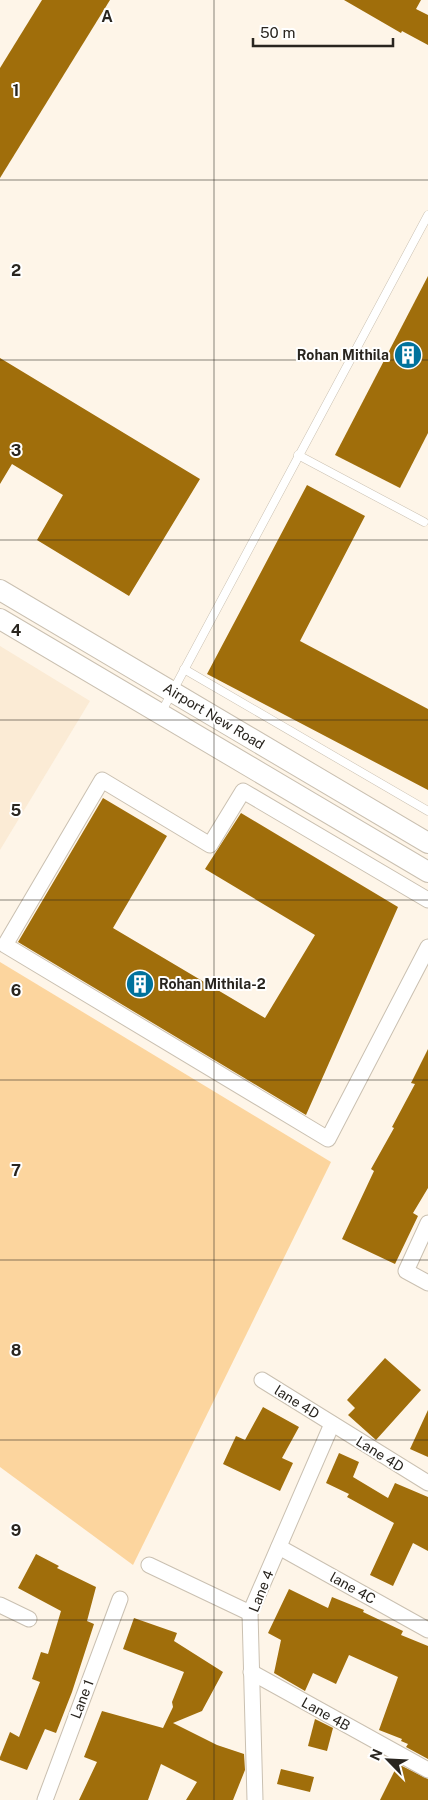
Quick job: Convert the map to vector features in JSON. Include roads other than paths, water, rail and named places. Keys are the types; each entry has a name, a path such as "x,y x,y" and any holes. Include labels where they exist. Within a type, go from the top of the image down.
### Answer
{"main road":[{"name":"Airport New Road","path":"0,590 428,843"},
{"name":"Airport New Road","path":"0,619 428,872"}],"street":[{"path":"428,900 243,791 210,845 102,780 5,945 328,1139 428,947"},
{"path":"428,1223 406,1271 428,1283"},
{"name":"lane 4D","path":"262,1380 332,1424"},
{"name":"Lane 4D","path":"332,1424 428,1483"},
{"name":"Lane 4","path":"255,1800 250,1614 332,1424"},
{"name":"lane 4C","path":"279,1547 428,1630"},
{"path":"149,1565 250,1614"},
{"name":"Lane 1","path":"45,1800 120,1599"},
{"path":"0,1605 29,1620"},
{"name":"Lane 4B","path":"251,1672 428,1770"}],"lane":[{"path":"160,714 428,215"},
{"path":"298,455 424,522"},
{"path":"184,669 428,811"}],"place":[{"name":"Rohan Mithila","path":"408,355"},
{"name":"Rohan Mithila-2","path":"140,984"}]}
